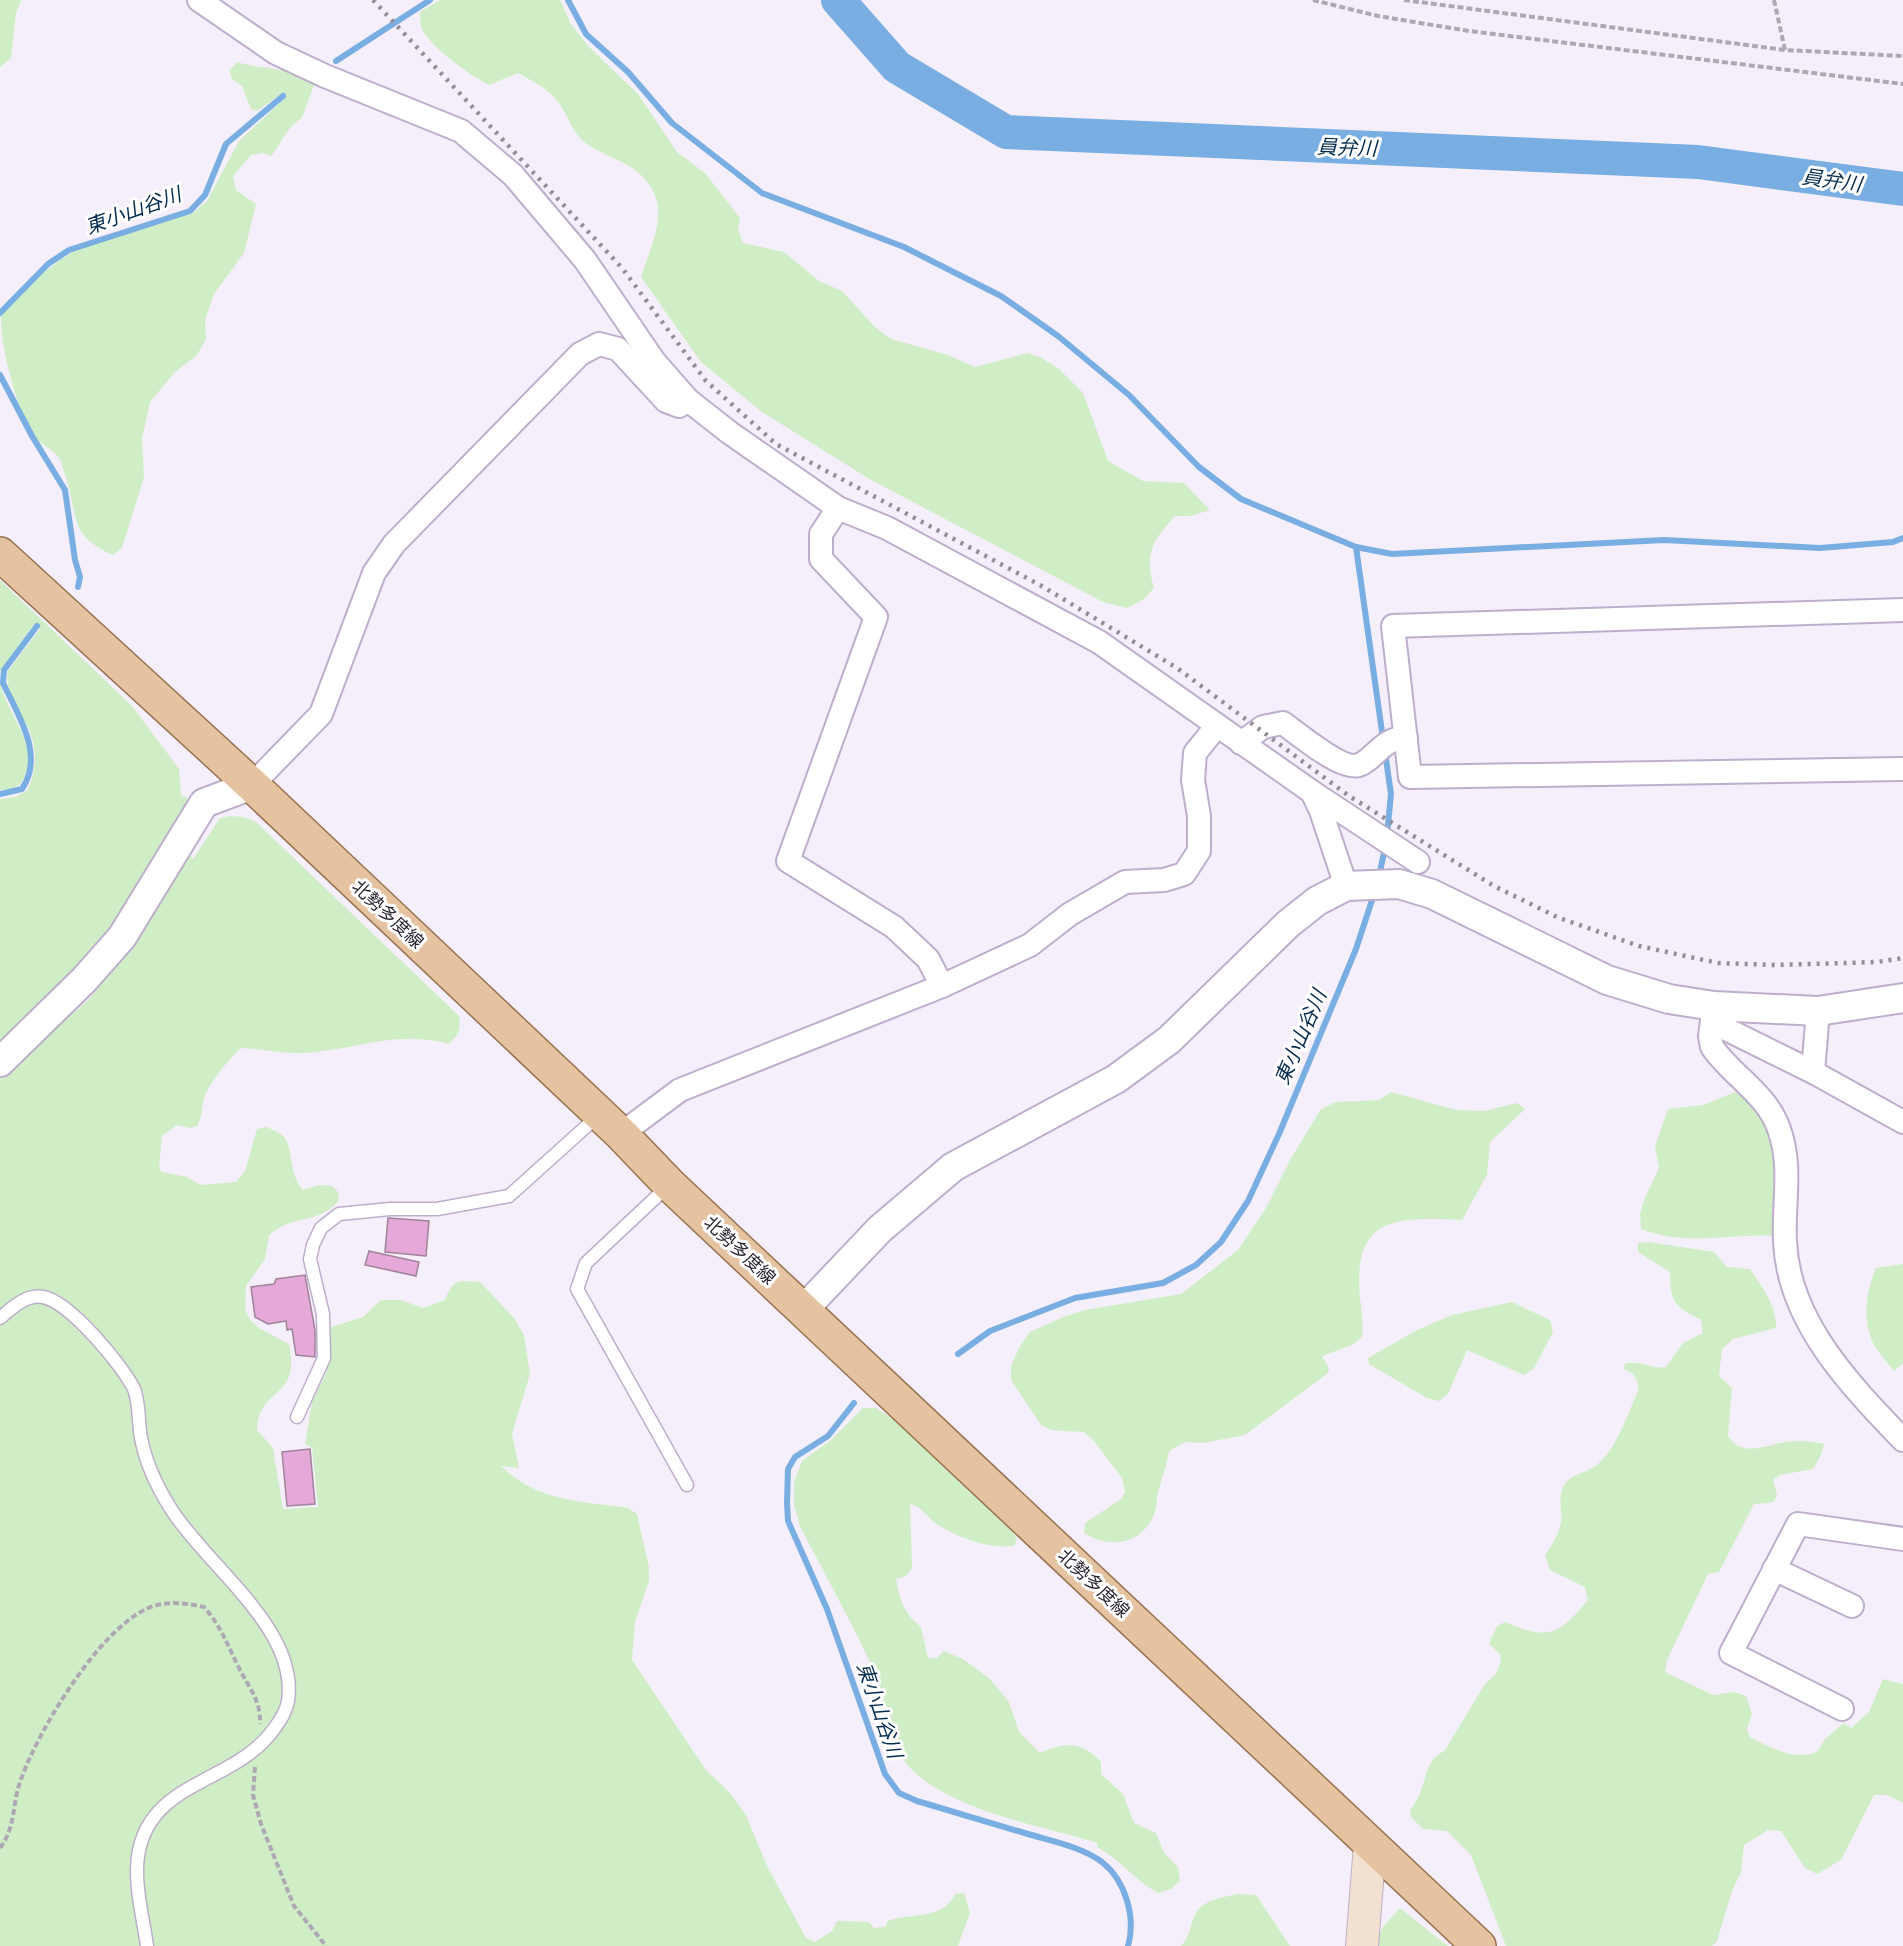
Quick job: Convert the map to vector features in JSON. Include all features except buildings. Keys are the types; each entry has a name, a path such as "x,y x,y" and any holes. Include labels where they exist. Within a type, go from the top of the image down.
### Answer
{"main road":[{"name":"北勢多度線","path":"0,554 252,785 610,1124 669,1184 1479,1946"},
{"path":"1362,1946 1370,1845"}],"street":[{"path":"199,0 276,52 326,76 450,126 470,138 513,175 585,260 654,361 688,400 730,433 838,508 887,528 1099,642 1216,727 1409,856"},
{"path":"0,1062 123,938 204,803 252,785 321,714 374,573 394,544 580,354 599,344 618,349 666,401 679,406 688,400"},
{"path":"838,508 821,534 821,559 876,617 788,861 894,927 928,959 942,986"},
{"path":"1903,610 1394,627 1402,738 1410,777 1903,769"},
{"path":"1241,743 1263,727 1283,723 1318,749 1350,766 1360,765 1375,751 1402,738"},
{"path":"610,1124 680,1090 942,986 1030,945 1070,914 1125,882 1164,880 1184,874 1199,851 1199,816 1193,780 1195,753 1216,727"},
{"path":"1312,792 1355,885"},
{"path":"804,1309 880,1229 953,1167 1116,1079 1169,1040 1288,924 1317,901 1355,885 1400,884 1432,894 1606,980 1713,1014 1903,1122"},
{"path":"1713,1014 1818,1011 1903,998"},
{"path":"1813,1072 1818,1011"},
{"path":"1713,1014 1710,1036 1712,1047 1764,1102 1781,1132 1787,1171 1785,1242 1788,1273 1799,1305 1838,1367 1903,1440"},
{"path":"1842,1709 1731,1653 1798,1524 1903,1539"},
{"path":"1774,1569 1852,1606"}],"lane":[{"path":"297,1417 324,1358 323,1314 310,1259 313,1245 321,1228 339,1214 380,1209 437,1209 509,1196 610,1124"},
{"path":"669,1184 586,1263 577,1289 687,1485"},
{"path":"0,1318 28,1298 43,1297 55,1302 84,1327 126,1374 135,1392 141,1438 158,1488 200,1549 263,1617 275,1639 289,1688 284,1714 258,1749 209,1780 175,1795 149,1821 138,1856 137,1877 147,1946"}],"path":[{"path":"1313,0 1378,16 1469,31 1903,84"},
{"path":"1404,0 1785,50 1903,56"},
{"path":"1774,0 1785,50"},
{"path":"0,1848 14,1820 24,1772 61,1697 126,1621 148,1608 170,1603 204,1607 225,1634 239,1669 255,1694 260,1710 253,1795 261,1824 294,1906 326,1946"}],"green space":[{"path":"0,0 21,0 16,13 11,58 0,67"},
{"path":"440,0 560,0 571,24 588,46 638,94 677,152 705,173 740,218 738,229 743,243 784,252 819,281 842,291 875,327 891,339 948,355 975,367 1027,353 1040,357 1059,369 1083,393 1108,461 1143,481 1184,483 1210,510 1190,516 1175,516 1161,533 1150,557 1154,588 1144,599 1127,608 1103,602 871,480 762,412 701,362 641,277 657,224 656,198 650,186 634,169 584,142 557,101 541,86 518,73 489,85 462,68 435,46 423,31 420,12"},
{"path":"237,62 287,71 314,85 302,118 288,130 271,156 263,153 251,155 233,176 236,190 256,204 244,253 214,294 205,320 206,339 197,355 175,372 150,402 142,439 144,477 122,548 113,555 88,540 81,531 60,460 54,452 35,437 28,426 11,378 3,344 1,316 24,289 72,252 107,238 193,213 207,201 239,141 284,99 281,94 257,111 251,109 242,86 231,78 230,70"},
{"path":"0,580 132,706 179,769 181,795 188,798 185,808 115,932 58,992 35,1005 0,1051 0,799 16,797 28,790 34,768 31,735 12,698 8,685 8,671 40,629 34,624 0,672"},
{"path":"0,681 3,693 24,738 28,762 25,775 19,785 0,790"},
{"path":"244,817 256,822 459,1016 460,1021 458,1032 449,1044 429,1040 392,1040 302,1053 241,1048 224,1066 208,1089 197,1126 190,1128 177,1125 162,1136 159,1168 162,1172 187,1177 200,1185 236,1182 245,1171 257,1129 266,1127 279,1133 287,1141 295,1176 303,1190 320,1185 332,1186 339,1193 338,1202 321,1214 287,1224 269,1235 265,1259 246,1286 245,1309 250,1320 259,1328 289,1344 291,1362 289,1375 285,1384 259,1416 257,1430 273,1448 283,1509 318,1507 312,1448 305,1444 312,1402 327,1371 329,1328 363,1317 381,1300 401,1300 423,1308 445,1300 451,1288 458,1282 480,1282 514,1318 524,1335 530,1374 512,1434 519,1468 501,1466 515,1478 545,1493 576,1501 628,1508 637,1514 649,1567 649,1581 635,1622 632,1660 706,1770 730,1793 746,1815 767,1866 806,1938 815,1942 832,1931 837,1921 869,1922 874,1928 885,1927 888,1921 897,1918 934,1912 949,1903 955,1894 964,1893 970,1913 958,1946 0,1946 0,1076 28,1047 93,995 105,974 189,854 193,859 220,818"},
{"path":"1391,1092 1456,1110 1484,1111 1517,1103 1525,1109 1490,1142 1487,1175 1462,1220 1403,1221 1388,1225 1375,1233 1366,1245 1360,1262 1362,1337 1352,1345 1322,1356 1329,1368 1328,1373 1245,1435 1203,1443 1185,1442 1169,1451 1155,1512 1141,1533 1124,1541 1114,1542 1094,1538 1084,1533 1085,1523 1121,1499 1125,1492 1122,1478 1094,1441 1084,1432 1051,1430 1041,1425 1011,1380 1011,1366 1020,1346 1030,1332 1063,1317 1085,1310 1181,1294 1238,1250 1266,1208 1290,1160 1321,1109 1336,1102 1379,1100"},
{"path":"1735,1092 1752,1103 1764,1117 1772,1135 1777,1175 1775,1236 1691,1238 1674,1237 1641,1229 1640,1214 1659,1168 1655,1146 1668,1109 1703,1105"},
{"path":"1649,1242 1714,1252 1727,1267 1750,1269 1771,1304 1776,1328 1733,1339 1722,1349 1719,1376 1732,1388 1728,1436 1734,1443 1747,1448 1795,1441 1824,1444 1813,1469 1780,1475 1773,1480 1777,1495 1774,1502 1754,1504 1719,1572 1708,1574 1667,1660 1665,1672 1713,1695 1734,1692 1746,1696 1752,1714 1747,1729 1750,1737 1783,1752 1801,1755 1818,1751 1825,1739 1844,1723 1851,1728 1869,1712 1883,1679 1903,1684 1903,1803 1887,1795 1874,1795 1841,1860 1817,1874 1805,1868 1781,1831 1768,1830 1744,1845 1741,1872 1732,1891 1717,1941 1712,1946 1506,1946 1471,1855 1447,1831 1423,1829 1411,1817 1410,1811 1420,1794 1428,1768 1434,1758 1445,1750 1485,1684 1496,1674 1501,1661 1500,1654 1489,1644 1497,1626 1505,1622 1532,1632 1552,1631 1569,1621 1588,1600 1585,1587 1550,1570 1545,1555 1560,1526 1561,1494 1564,1485 1571,1478 1594,1467 1605,1457 1621,1430 1638,1391 1637,1380 1634,1375 1624,1369 1625,1364 1636,1363 1666,1367 1683,1343 1703,1333 1701,1320 1679,1307 1675,1302 1671,1290 1670,1272 1638,1252 1638,1243"},
{"path":"1903,1264 1903,1363 1894,1371 1872,1341 1866,1313 1870,1285 1876,1268"},
{"path":"1512,1302 1550,1320 1553,1332 1534,1368 1524,1375 1467,1350 1448,1394 1439,1401 1427,1398 1369,1364 1368,1358 1417,1330 1452,1315"},
{"path":"863,1408 876,1408 895,1420 1013,1532 1017,1539 1014,1546 993,1546 963,1538 935,1523 917,1507 910,1504 912,1568 906,1576 896,1579 904,1606 921,1627 928,1658 937,1658 944,1651 963,1659 990,1679 1009,1702 1019,1732 1040,1753 1065,1745 1080,1747 1094,1755 1101,1762 1101,1774 1123,1794 1134,1823 1156,1833 1164,1853 1178,1867 1180,1881 1171,1889 1158,1893 1150,1888 1097,1847 1098,1843 1000,1816 951,1796 912,1770 904,1759 891,1732 867,1656 800,1526 794,1504 794,1483 802,1461 831,1440"},
{"path":"1237,1894 1256,1895 1290,1946 1181,1946 1187,1938 1200,1907"},
{"path":"1400,1908 1448,1946 1375,1946 1382,1928"}],"waterway":[{"name":"東小山谷川","path":"336,61 430,0"},
{"path":"568,0 586,34 628,72 672,123 762,193 904,247 1001,296 1058,336 1129,395 1199,467 1241,499 1356,547 1392,554 1664,540 1820,548 1893,542 1903,538"},
{"name":"員弁川","path":"838,0 897,67 1006,132 1698,162 1903,189"},
{"name":"東小山谷川","path":"0,313 48,264 69,250 190,211 205,195 226,144 283,96"},
{"name":"東小山谷川","path":"0,375 32,436 65,490 75,560 80,577 78,587"},
{"name":"東小山谷川","path":"1356,547 1383,739"},
{"name":"東小山谷川","path":"0,794 22,789 31,763 27,735 3,683 4,670 37,626"},
{"name":"東小山谷川","path":"1385,752 1391,794 1387,835"},
{"name":"東小山谷川","path":"1379,876 1385,848"},
{"name":"東小山谷川","path":"958,1354 990,1331 1075,1298 1163,1283 1196,1265 1221,1242 1248,1201 1279,1134 1356,949 1375,891"},
{"name":"東小山谷川","path":"854,1403 828,1436 795,1457 788,1469 788,1521 827,1609 885,1774 899,1793 917,1801 1067,1845 1102,1862 1117,1879 1127,1901 1131,1924 1128,1946"}],"railway":[{"path":"373,0 622,268 706,381 776,444 1040,585 1177,668 1349,796 1494,886 1557,917 1639,946 1718,963 1775,965 1877,962 1903,958"}]}
